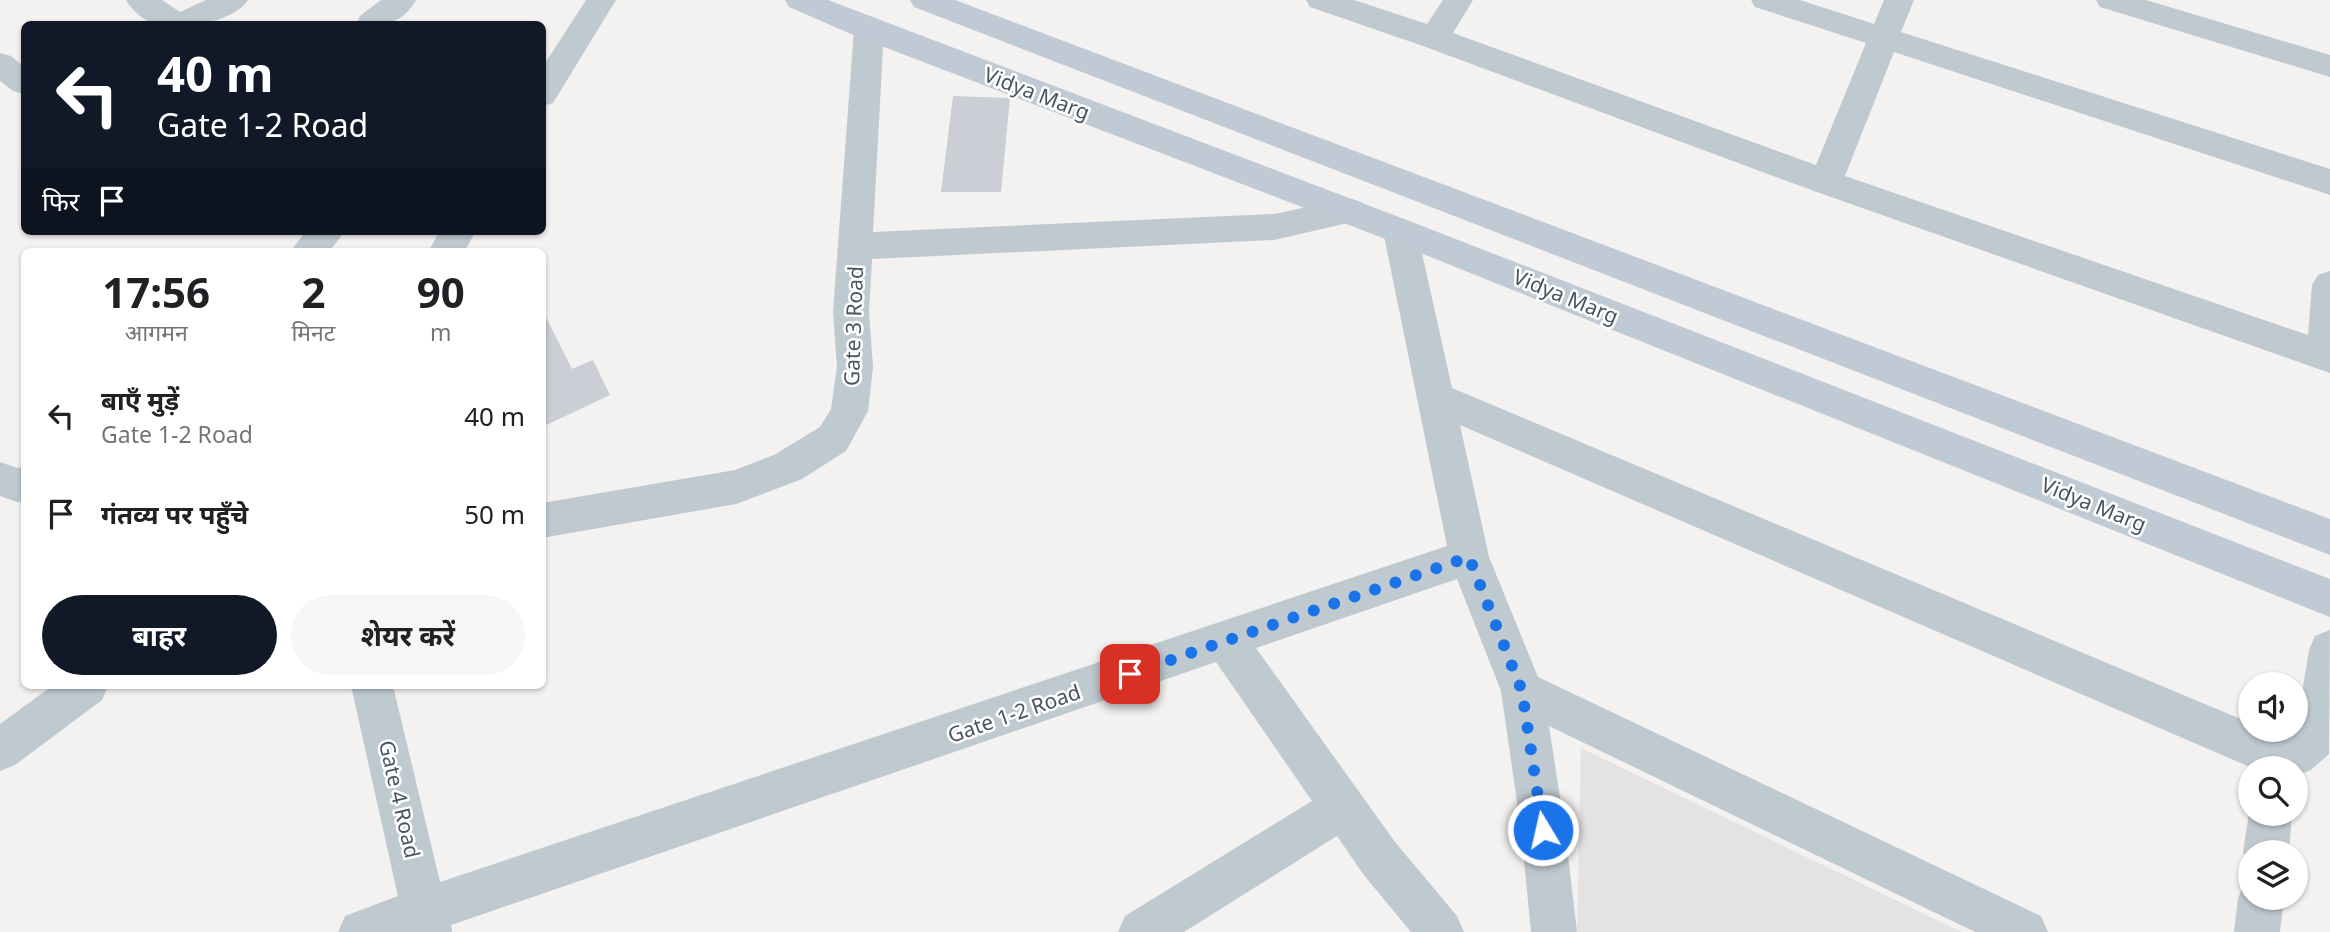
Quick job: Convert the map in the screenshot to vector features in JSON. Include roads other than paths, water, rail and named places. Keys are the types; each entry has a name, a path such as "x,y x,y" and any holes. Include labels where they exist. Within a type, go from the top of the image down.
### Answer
{"main road":[{"name":"Vidya Marg","path":"800,0 869,29 1349,211 2330,598"},
{"path":"925,0 2330,537"}],"street":[{"path":"141,0 173,21"},
{"path":"185,21 233,0"},
{"path":"375,21 401,0"},
{"path":"546,89 601,0"},
{"path":"1321,0 1434,38 1826,183 2327,357 2330,285"},
{"path":"1434,38 1458,0"},
{"path":"1766,0 2330,182"},
{"path":"1826,183 1899,0"},
{"path":"2111,0 2330,66"},
{"name":"Gate 3 Road","path":"546,520 736,486 788,467 834,439 849,411 855,367 851,312 869,29"},
{"path":"0,64 21,81"},
{"path":"855,246 1274,227 1349,211"},
{"path":"1400,231 1469,557 1522,691 1543,830 1554,932"},
{"path":"311,248 324,235"},
{"path":"1433,397 2261,756"},
{"path":"0,480 21,484"},
{"name":"Gate 1-2 Road","path":"361,932 427,922 1469,557"},
{"path":"1226,641 1379,858 1441,932"},
{"path":"2293,756 2314,739 2330,650"},
{"path":"0,750 83,689"},
{"name":"Gate 4 Road","path":"373,689 427,922"},
{"path":"1522,691 2025,932"},
{"path":"1141,932 1343,807"},
{"path":"2257,932 2260,910"}]}
